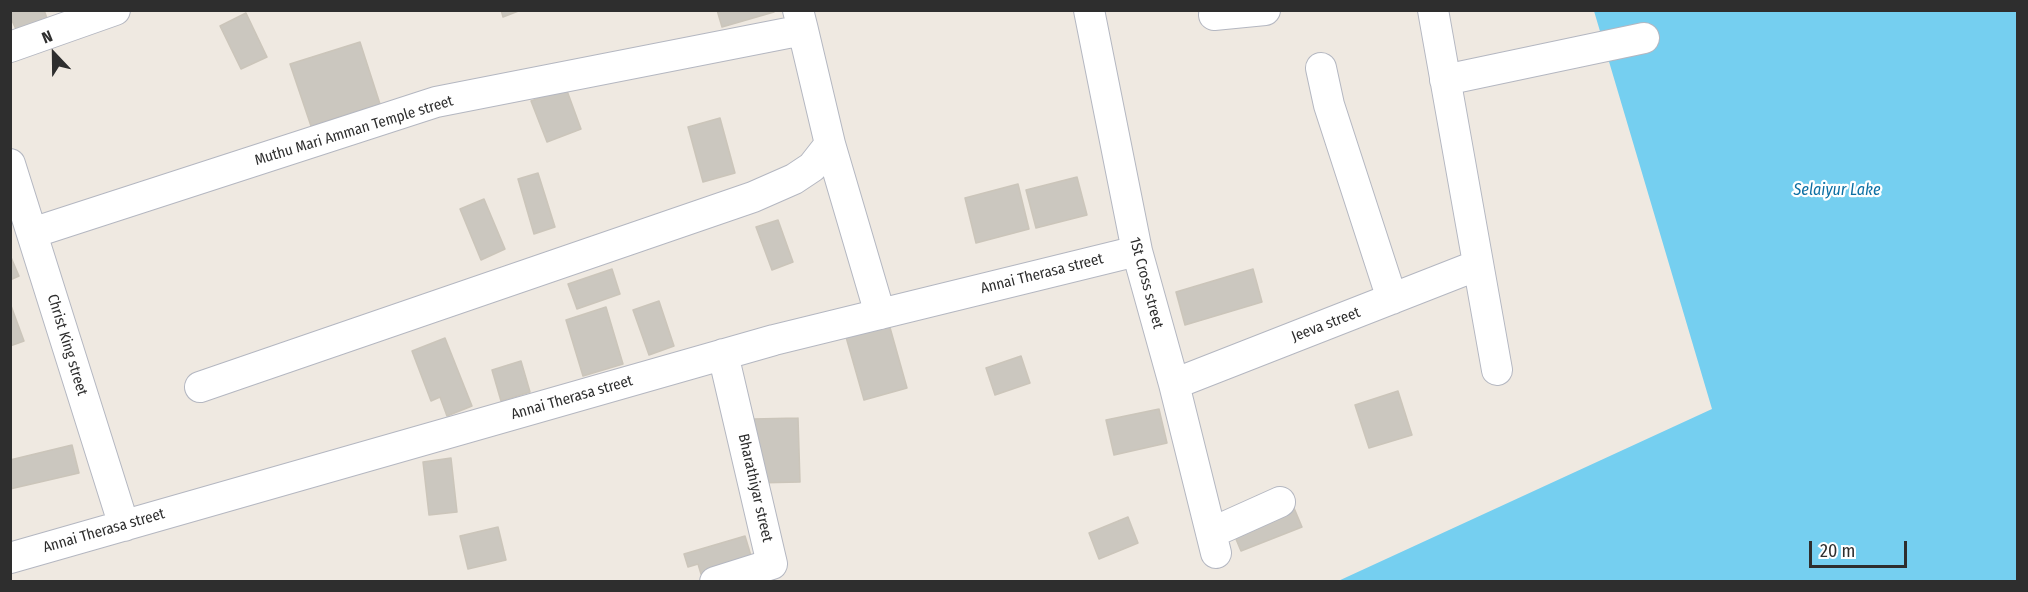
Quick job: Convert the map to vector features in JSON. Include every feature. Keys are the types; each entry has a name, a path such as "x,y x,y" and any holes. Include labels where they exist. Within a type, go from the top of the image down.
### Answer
{"street":[{"path":"10,48 114,10"},
{"name":"1St Cross street","path":"1089,10 1137,251 1174,384 1213,543 1280,502"},
{"path":"1214,15 1265,10"},
{"path":"1433,10 1497,370"},
{"path":"801,20 830,144 879,314"},
{"name":"Muthu Mari Amman Temple street","path":"32,233 436,102 801,20"},
{"path":"1445,80 1644,38"},
{"path":"1322,68 1329,105 1392,299"},
{"path":"200,387 753,197 812,167 830,144"},
{"name":"Christ King street","path":"10,164 124,526"},
{"name":"Annai Therasa street","path":"10,558 774,339 1137,251"},
{"name":"Jeeva street","path":"1174,384 1478,265"},
{"name":"Bharathiyar street","path":"715,582 775,573 723,354"}],"water":[{"name":"Selaiyur Lake","path":"1594,11 2017,11 2017,581 1336,582 1712,409"}],"building":[{"path":"10,10 44,10 48,21 18,34 10,16"},
{"path":"501,10 521,10 503,17"},
{"path":"717,10 774,10 774,12 722,27"},
{"path":"246,13 267,57 241,69 220,26"},
{"path":"360,42 380,104 311,126 290,64"},
{"path":"566,88 581,129 547,142 531,101"},
{"path":"720,118 735,173 703,182 688,127"},
{"path":"538,173 555,227 534,234 518,179"},
{"path":"1077,177 1087,215 1036,228 1026,190"},
{"path":"1018,184 1029,229 976,243 965,198"},
{"path":"484,199 505,249 481,260 460,209"},
{"path":"778,220 793,262 772,270 756,227"},
{"path":"10,255 19,276 10,280"},
{"path":"612,269 620,294 577,309 568,284"},
{"path":"1253,269 1262,302 1185,325 1176,292"},
{"path":"659,301 674,346 649,355 633,310"},
{"path":"10,303 24,341 10,346"},
{"path":"606,307 623,364 583,376 566,320"},
{"path":"889,324 907,388 864,400 846,337"},
{"path":"445,338 472,406 447,416 440,397 431,401 412,351"},
{"path":"1021,356 1030,383 995,395 986,368"},
{"path":"521,361 530,392 501,401 492,370"},
{"path":"1398,391 1412,435 1369,448 1355,405"},
{"path":"1159,409 1167,443 1114,455 1106,420"},
{"path":"798,418 800,482 755,483 753,419"},
{"path":"72,445 79,473 10,489 10,460"},
{"path":"451,458 457,512 429,515 423,462"},
{"path":"1294,508 1302,527 1241,551 1233,532"},
{"path":"1128,517 1138,543 1099,559 1089,533"},
{"path":"498,527 506,560 468,569 460,536"},
{"path":"745,536 752,559 701,574 698,564 688,567 684,554"}]}
